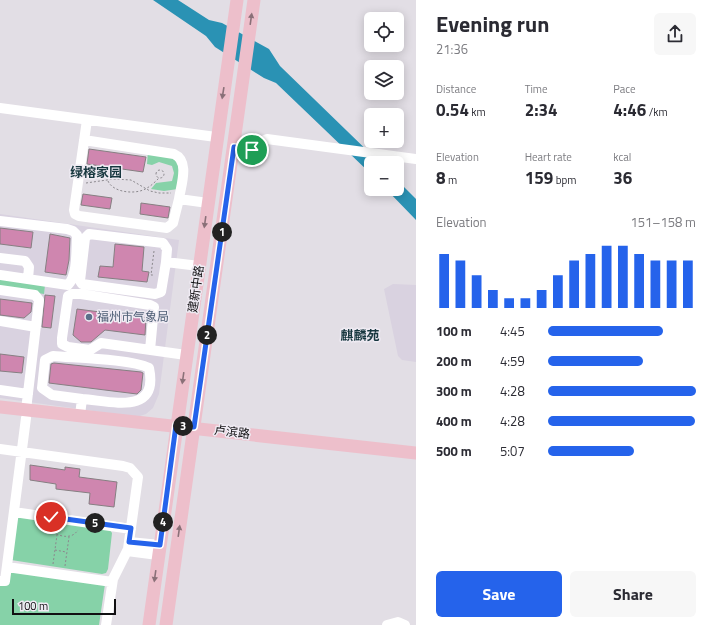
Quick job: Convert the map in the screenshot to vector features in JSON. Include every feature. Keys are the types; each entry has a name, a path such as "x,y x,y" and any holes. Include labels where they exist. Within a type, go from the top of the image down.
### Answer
{"main road":[{"name":"建新中路","path":"148,625 216,137 237,0"},
{"name":"建新中路","path":"166,625 254,0"},
{"name":"卢滨路","path":"0,407 26,414 80,415 193,431 416,453"},
{"path":"0,415 26,414 176,429"},
{"path":"193,431 416,461"}],"street":[{"path":"0,108 216,137"},
{"path":"84,140 179,156 184,165 180,195 173,223 167,228 79,216 75,214 74,210 78,184 84,140 87,120"},
{"path":"234,147 252,150 258,143 267,139 416,159"},
{"path":"180,195 208,203"},
{"path":"0,220 67,229 73,231 77,235 74,272 72,281 68,285 0,275"},
{"path":"87,235 155,242 163,243 166,246 166,262 161,292 155,294 82,284 80,281 85,238 87,235"},
{"path":"0,258 25,261 29,267 28,279"},
{"path":"166,262 199,266"},
{"path":"0,290 38,297 36,327 14,512 5,565 5,581 0,580"},
{"path":"150,350 154,307 150,305 81,294 72,294 68,296 62,344 90,350 101,343 150,350 186,355"},
{"path":"0,322 36,327"},
{"path":"53,356 143,365 150,368 150,390 147,396 141,400 121,402 82,399 52,395 42,388 45,360 53,356"},
{"path":"0,390 28,394"},
{"path":"80,415 82,399"},
{"path":"0,449 130,468 138,477 128,546 112,582 106,625"},
{"path":"14,512 131,528"},
{"path":"128,546 159,550"},
{"path":"5,565 51,574 112,582"},
{"path":"387,625 398,622 405,625"}],"path":[{"path":"108,180 112,188 122,191 135,192 146,189 159,178 164,176 162,170 157,172 159,178"},
{"path":"78,184 108,180 131,180 146,189 159,193 180,195"},
{"path":"155,242 152,275 164,277"},
{"path":"51,517 50,525 54,533 69,537 74,535 79,527 80,521"},
{"path":"51,574 57,535"},
{"path":"64,575 69,537"},
{"path":"55,549 67,552"}],"shaded area":[{"path":"0,214 179,240 159,394 153,408 146,414 137,417 0,398"},
{"path":"393,284 416,285 416,362 402,360 398,356 384,289"}],"green space":[{"path":"148,151 167,154 181,165 178,189 164,191 151,189 156,183 172,181 174,173 172,166 159,162 152,165 147,164"},
{"path":"0,279 45,285 44,294 0,287"},
{"path":"17,516 110,530 112,533 108,569 106,573 102,574 11,560"},
{"path":"12,572 105,584 99,625 0,625 0,582"}],"water":[{"path":"153,0 178,0 209,20 222,23 269,49 280,66 373,156 364,156 364,167 276,83 264,78 215,47 206,36"},
{"path":"404,187 416,199 416,220 393,196 404,196"}],"building":[{"path":"89,149 146,157 143,172 87,164"},
{"path":"83,194 112,198 110,209 81,205"},
{"path":"141,203 170,207 168,218 140,214"},
{"path":"0,228 33,232 31,248 0,244"},
{"path":"50,234 70,238 69,260 66,275 45,272"},
{"path":"115,244 144,247 142,271 149,272 147,282 98,277 100,266 113,267"},
{"path":"45,295 55,296 51,328 42,327"},
{"path":"0,299 32,303 31,312 24,318 0,315"},
{"path":"77,309 146,318 145,335 105,330 91,342 81,342 73,335"},
{"path":"0,354 24,357 22,373 0,371"},
{"path":"54,363 141,372 143,373 141,390 137,394 49,383 51,364"},
{"path":"30,465 65,470 65,467 80,469 79,477 117,482 114,507 89,504 90,493 56,489 56,484 30,480"}],"place":[{"name":"福州市气象局","path":"89,317"}],"district":[{"name":"绿榕家园","path":"96,172"},
{"name":"麒麟苑","path":"360,335"}],"route":[{"path":"51,517 131,528 129,542 160,545 176,425 194,427 234,147 252,150"}]}
